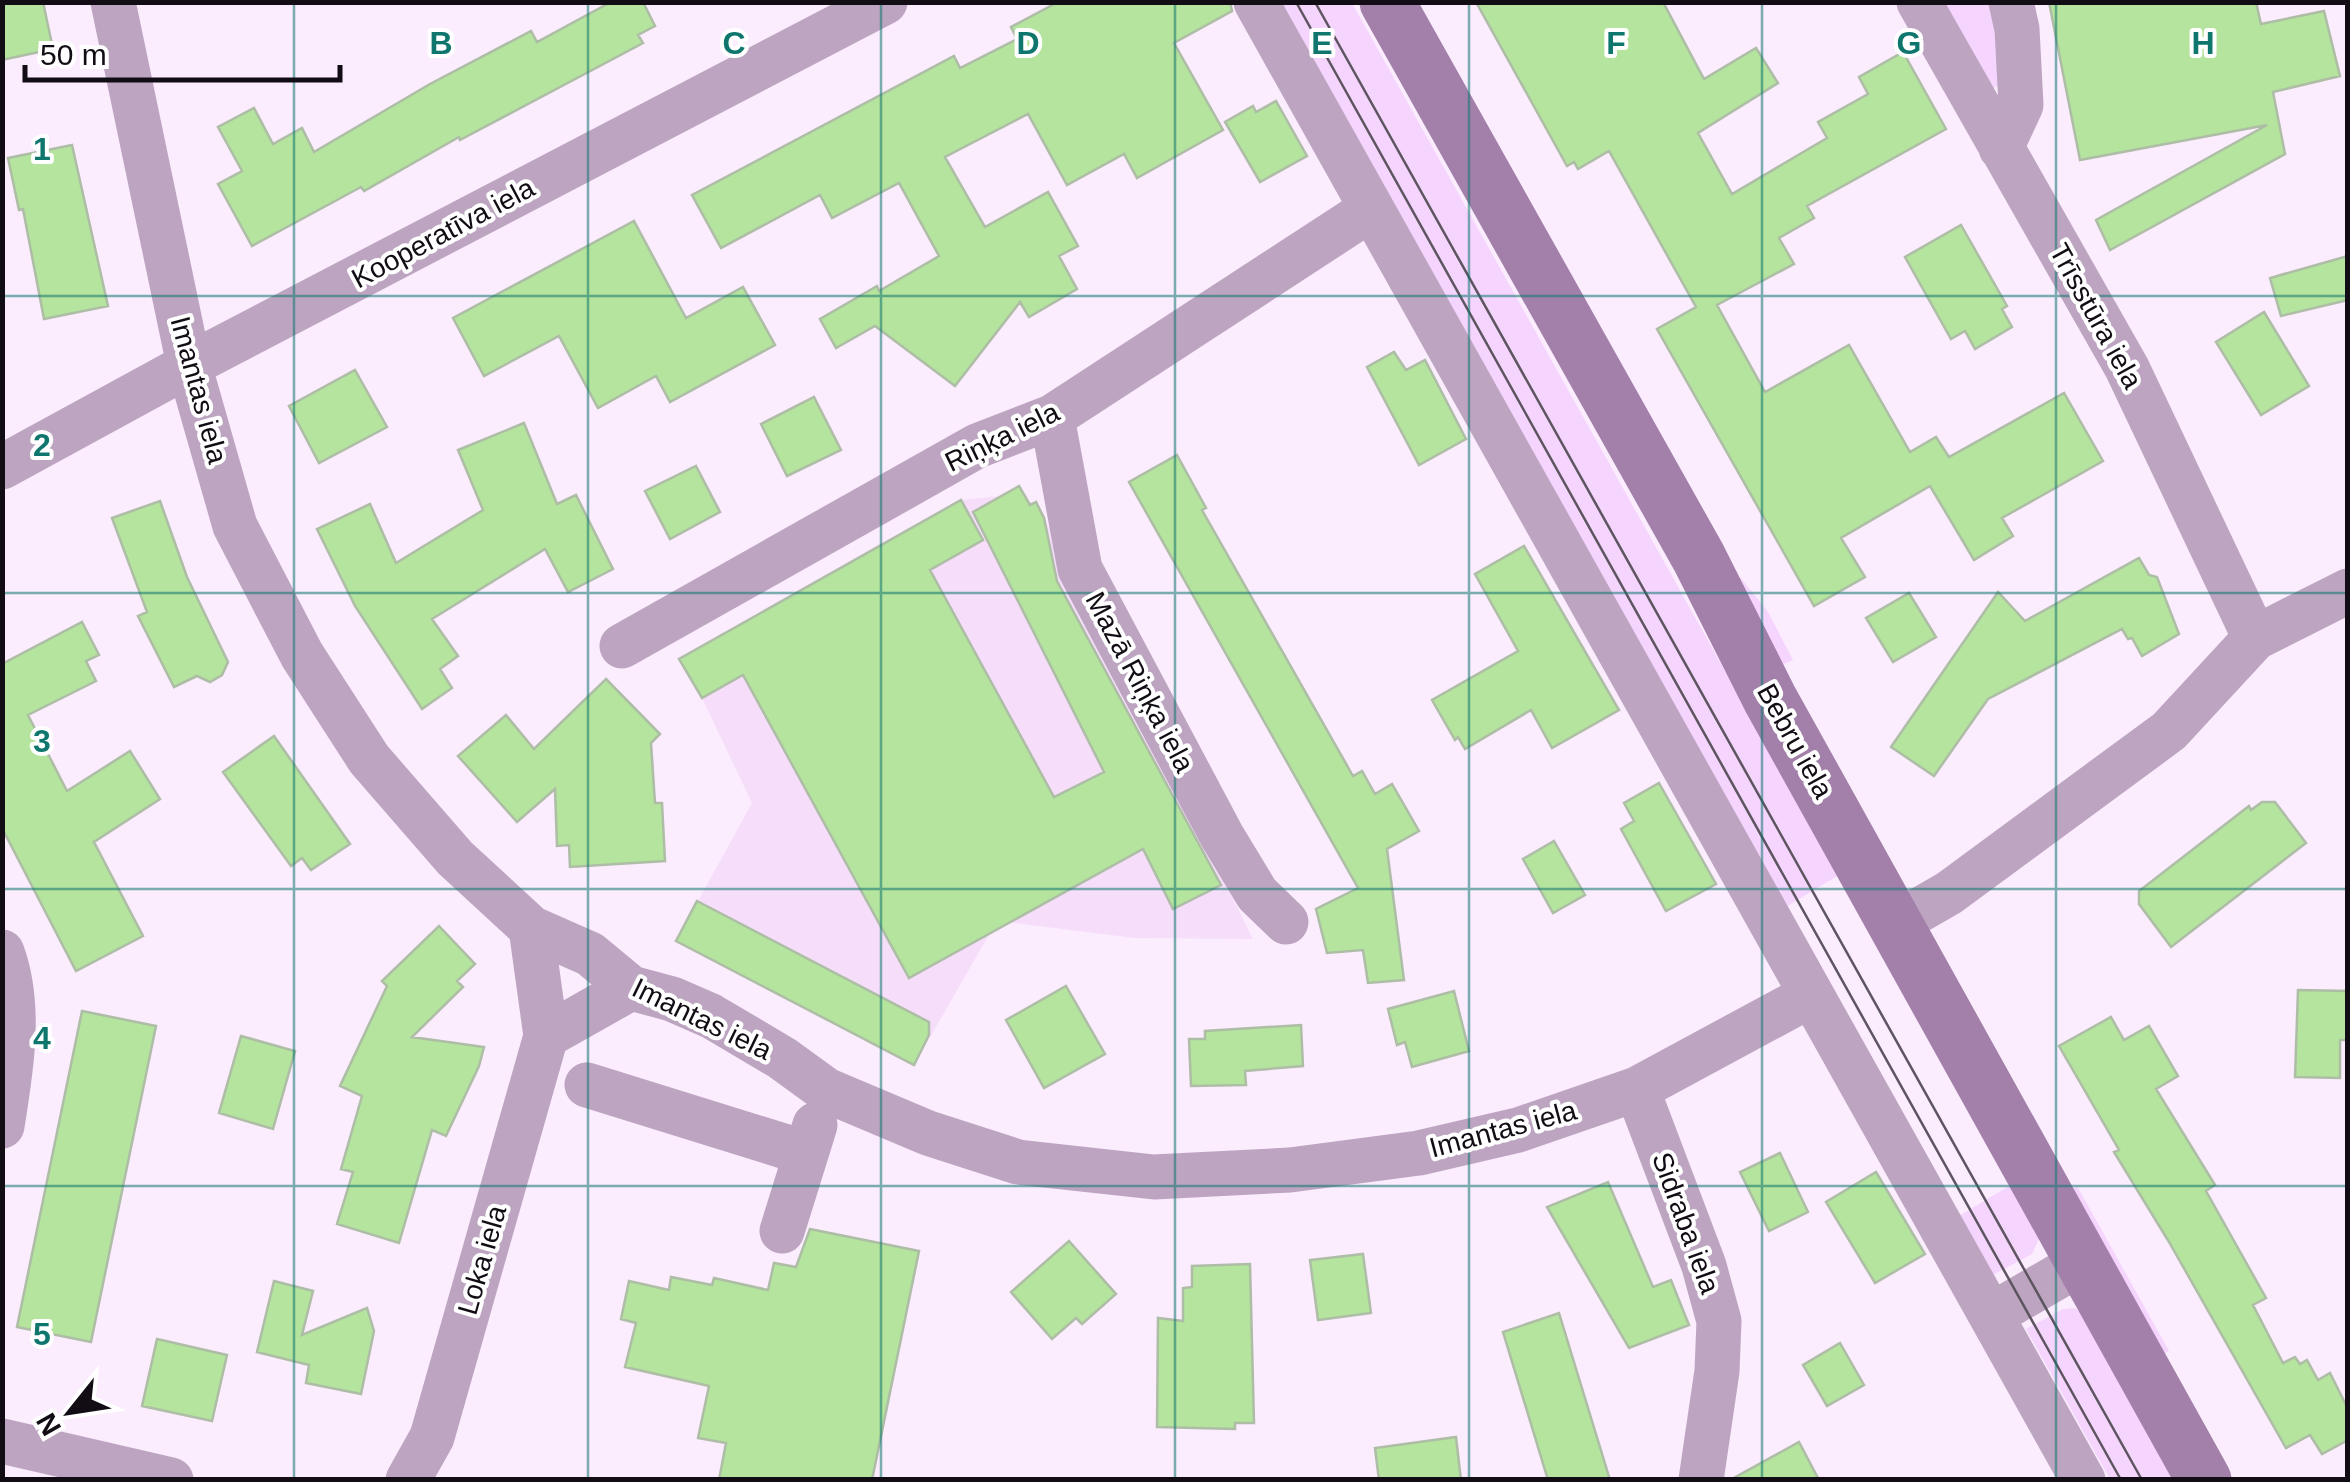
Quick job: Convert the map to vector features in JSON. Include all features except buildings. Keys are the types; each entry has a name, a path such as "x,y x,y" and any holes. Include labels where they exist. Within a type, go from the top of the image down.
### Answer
{"street":[{"name":"Imantas iela","path":"113,2 189,365 235,526 302,656 369,759 455,858 531,928 590,954 631,988 672,999 711,1016 782,1058 826,1090 928,1133 1018,1162 1154,1177 1290,1170 1419,1152 1518,1130 1637,1089 1811,995"},
{"name":"Kooperatīva iela","path":"2,467 189,365 886,2"},
{"path":"1256,2 2083,1480"},
{"name":"Bebru iela","path":"1386,2 1704,567 1770,700 2204,1480"},
{"name":"Trīsstūra iela","path":"1919,2 2127,368 2255,638"},
{"path":"2002,148 2021,105 2017,30 2010,2"},
{"name":"Riņķa iela","path":"622,646 978,446 1052,417 1371,209"},
{"name":"Mazā Riņķa iela","path":"1052,417 1080,568 1222,836 1257,894 1286,922"},
{"path":"1895,924 1949,892 2168,731 2255,638 2348,592"},
{"name":"Loka iela","path":"408,1480 432,1436 546,1036 531,928"},
{"path":"2,952 10,972 13,1058 2,1126"},
{"path":"546,1036 631,988"},
{"path":"587,1084 806,1152"},
{"name":"Sidraba iela","path":"1637,1089 1704,1266 1719,1321 1717,1371 1701,1480"},
{"path":"782,1231 826,1090"},
{"path":"1992,1314 2081,1263"},
{"path":"2,1442 171,1480"}],"shaded area":[{"path":"1269,3 1352,3 1839,875 1779,911"},
{"path":"1940,3 1993,3 2011,83 1987,89"},
{"path":"1019,486 1029,502 1036,502 1253,939 1134,938 997,921 914,1065 676,941 752,803 679,659 961,500 1001,496"},
{"path":"1740,577 1768,612 1793,660 1776,668 1728,585"},
{"path":"2014,1183 2040,1237 2032,1254 1991,1276 1952,1220"},
{"path":"2077,1186 2169,1351 2160,1356 2069,1191"},
{"path":"2074,1308 2087,1315 2180,1479 2110,1479 2026,1329 2063,1309"}],"tram line":[{"path":"1296,2 2121,1480"},
{"path":"1315,2 2142,1480"}]}
